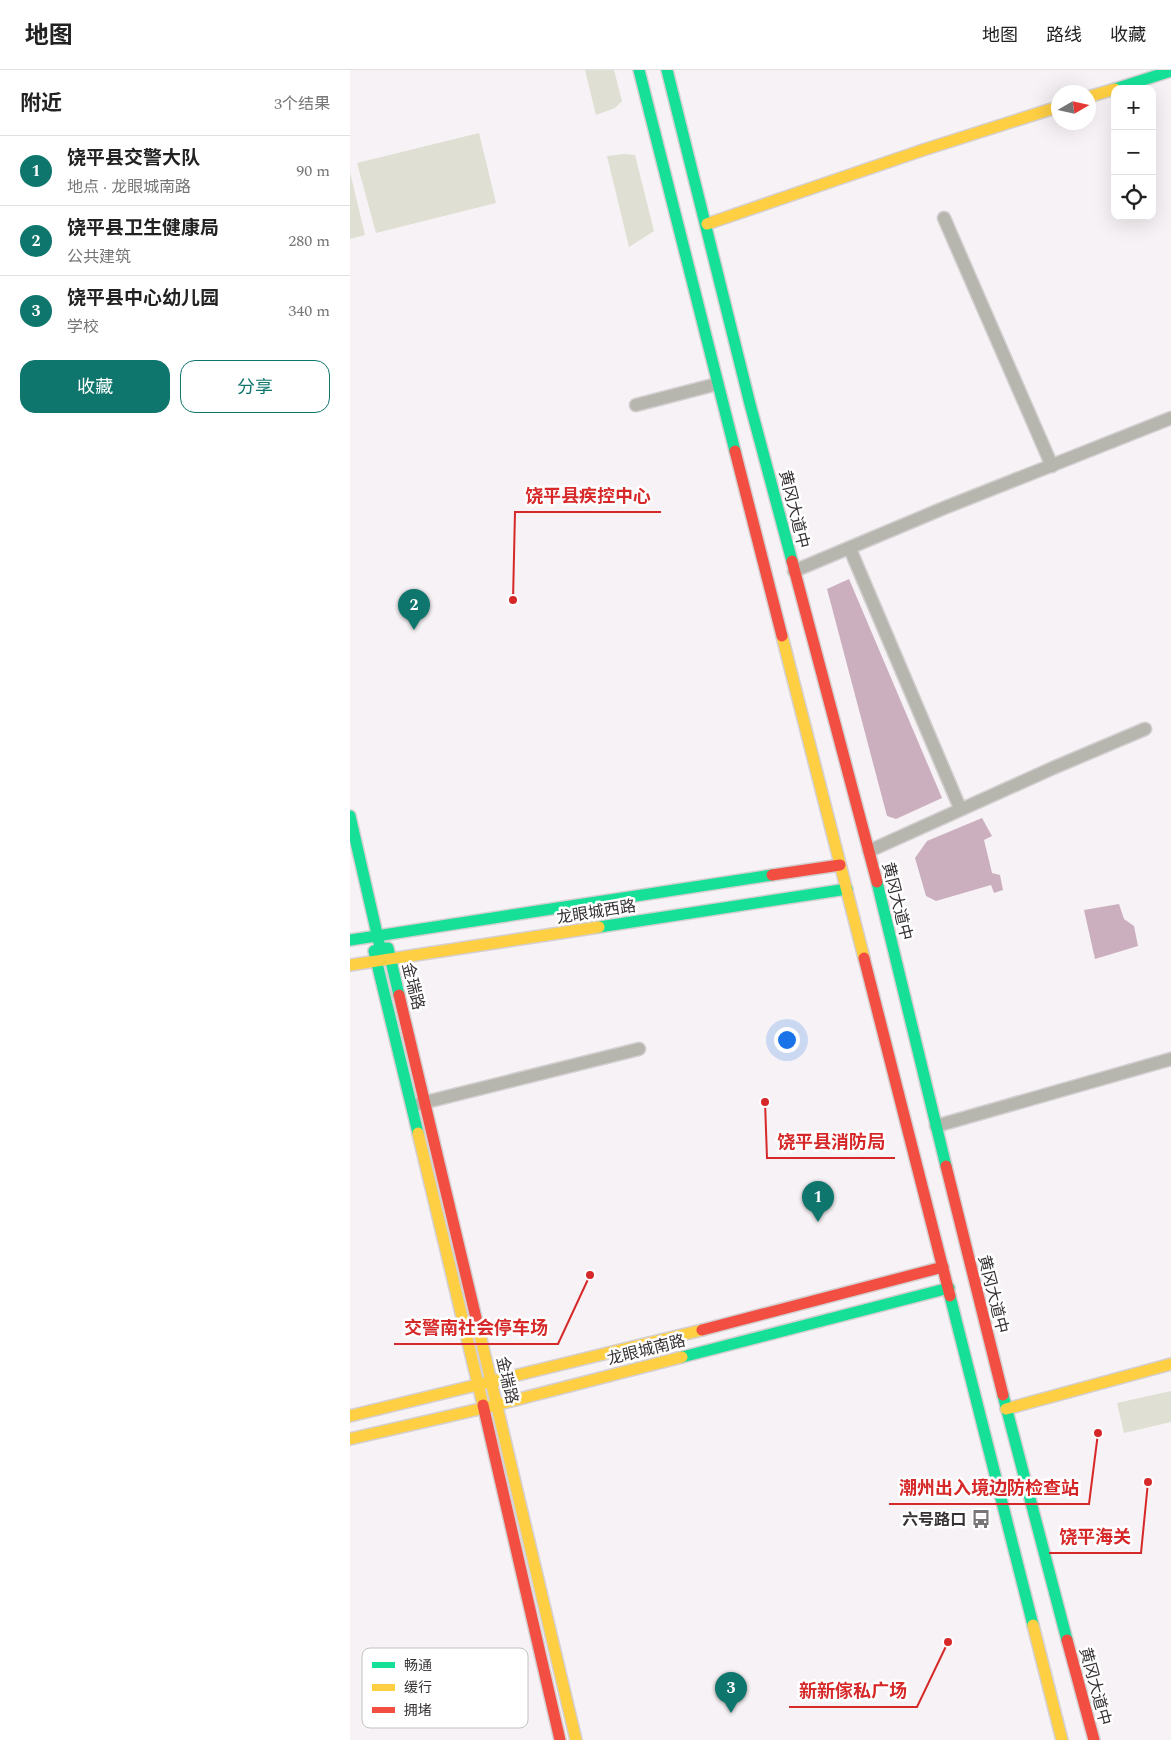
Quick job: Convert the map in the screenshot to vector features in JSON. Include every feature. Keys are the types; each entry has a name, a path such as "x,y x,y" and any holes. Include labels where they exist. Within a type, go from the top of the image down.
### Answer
{"main road":[{"name":"黄冈大道中","path":"639,70 750,404 781,575 844,864 847,890 913,1094 936,1126 976,1293 1094,1740"},
{"name":"黄冈大道中","path":"667,70 707,224 701,261 718,384 781,575 867,856 913,1094 943,1267 1062,1740"},
{"path":"1127,85 1171,71"},
{"path":"1096,95 1111,90"},
{"path":"707,224 923,150 1051,109"},
{"name":"金瑞路","path":"350,816 381,950"},
{"name":"龙眼城西路","path":"350,940 844,864"},
{"name":"龙眼城西路","path":"350,965 847,890"},
{"name":"金瑞路","path":"560,1740 484,1408 374,951 388,948 576,1740"},
{"name":"龙眼城南路","path":"350,1416 729,1323 943,1267"},
{"name":"龙眼城南路","path":"350,1439 484,1408 949,1288"},
{"path":"1006,1409 1171,1364"}],"street":[{"path":"944,218 1052,466"},
{"path":"636,405 718,384"},
{"path":"781,575 850,549 944,508 1171,418"},
{"path":"850,549 960,808"},
{"path":"867,856 960,808 1146,729"},
{"path":"411,1106 640,1049"},
{"path":"936,1126 1171,1059"}],"shaded area":[{"path":"585,70 614,70 622,101 615,108 596,115"},
{"path":"479,133 496,203 376,233 357,163"},
{"path":"635,155 654,231 629,247 607,156"},
{"path":"350,172 365,235 350,239"},
{"path":"849,579 942,798 896,819 887,816 827,589"},
{"path":"982,818 992,836 984,840 992,873 1000,875 1003,890 994,893 991,885 936,901 926,896 915,858 927,841"},
{"path":"1119,904 1124,919 1134,926 1138,946 1095,959 1084,910"},
{"path":"1171,1391 1171,1422 1124,1433 1117,1403"}],"traffic: fast":[{"path":"639,70 735,451"},
{"path":"667,70 750,404 792,561"},
{"path":"1127,85 1171,71"},
{"path":"350,816 380,947"},
{"path":"350,940 772,875"},
{"path":"877,882 946,1166"},
{"path":"599,927 847,889"},
{"path":"399,995 388,948 374,951 418,1133"},
{"path":"682,1357 949,1288"},
{"path":"950,1296 1033,1625"},
{"path":"1003,1395 1067,1640"}],"traffic: slow":[{"path":"1096,95 1111,90"},
{"path":"707,224 923,150 1051,109"},
{"path":"782,636 864,958"},
{"path":"350,965 599,927"},
{"path":"418,1133 483,1405"},
{"path":"477,1322 576,1740"},
{"path":"350,1416 702,1330"},
{"path":"350,1439 484,1408 682,1357"},
{"path":"1006,1409 1171,1364"},
{"path":"1033,1625 1062,1740"}],"traffic: jam":[{"path":"735,451 782,636"},
{"path":"792,561 877,882"},
{"path":"772,875 840,865"},
{"path":"864,958 950,1296"},
{"path":"399,995 477,1322"},
{"path":"946,1166 1003,1395"},
{"path":"702,1330 943,1267"},
{"path":"483,1405 560,1740"},
{"path":"1067,1640 1094,1740"}],"place":[{"name":"饶平县疾控中心","path":"513,600"},
{"name":"饶平县卫生健康局","path":"414,630"},
{"name":"饶平县消防局","path":"765,1102"},
{"name":"饶平县交警大队","path":"818,1222"},
{"name":"交警南社会停车场","path":"590,1275"},
{"name":"潮州出入境边防检查站","path":"1098,1433"},
{"name":"饶平海关","path":"1148,1482"},
{"name":"六号路口","path":"981,1519"},
{"name":"新新傢私广场","path":"948,1642"},
{"name":"饶平县中心幼儿园","path":"731,1713"}]}
